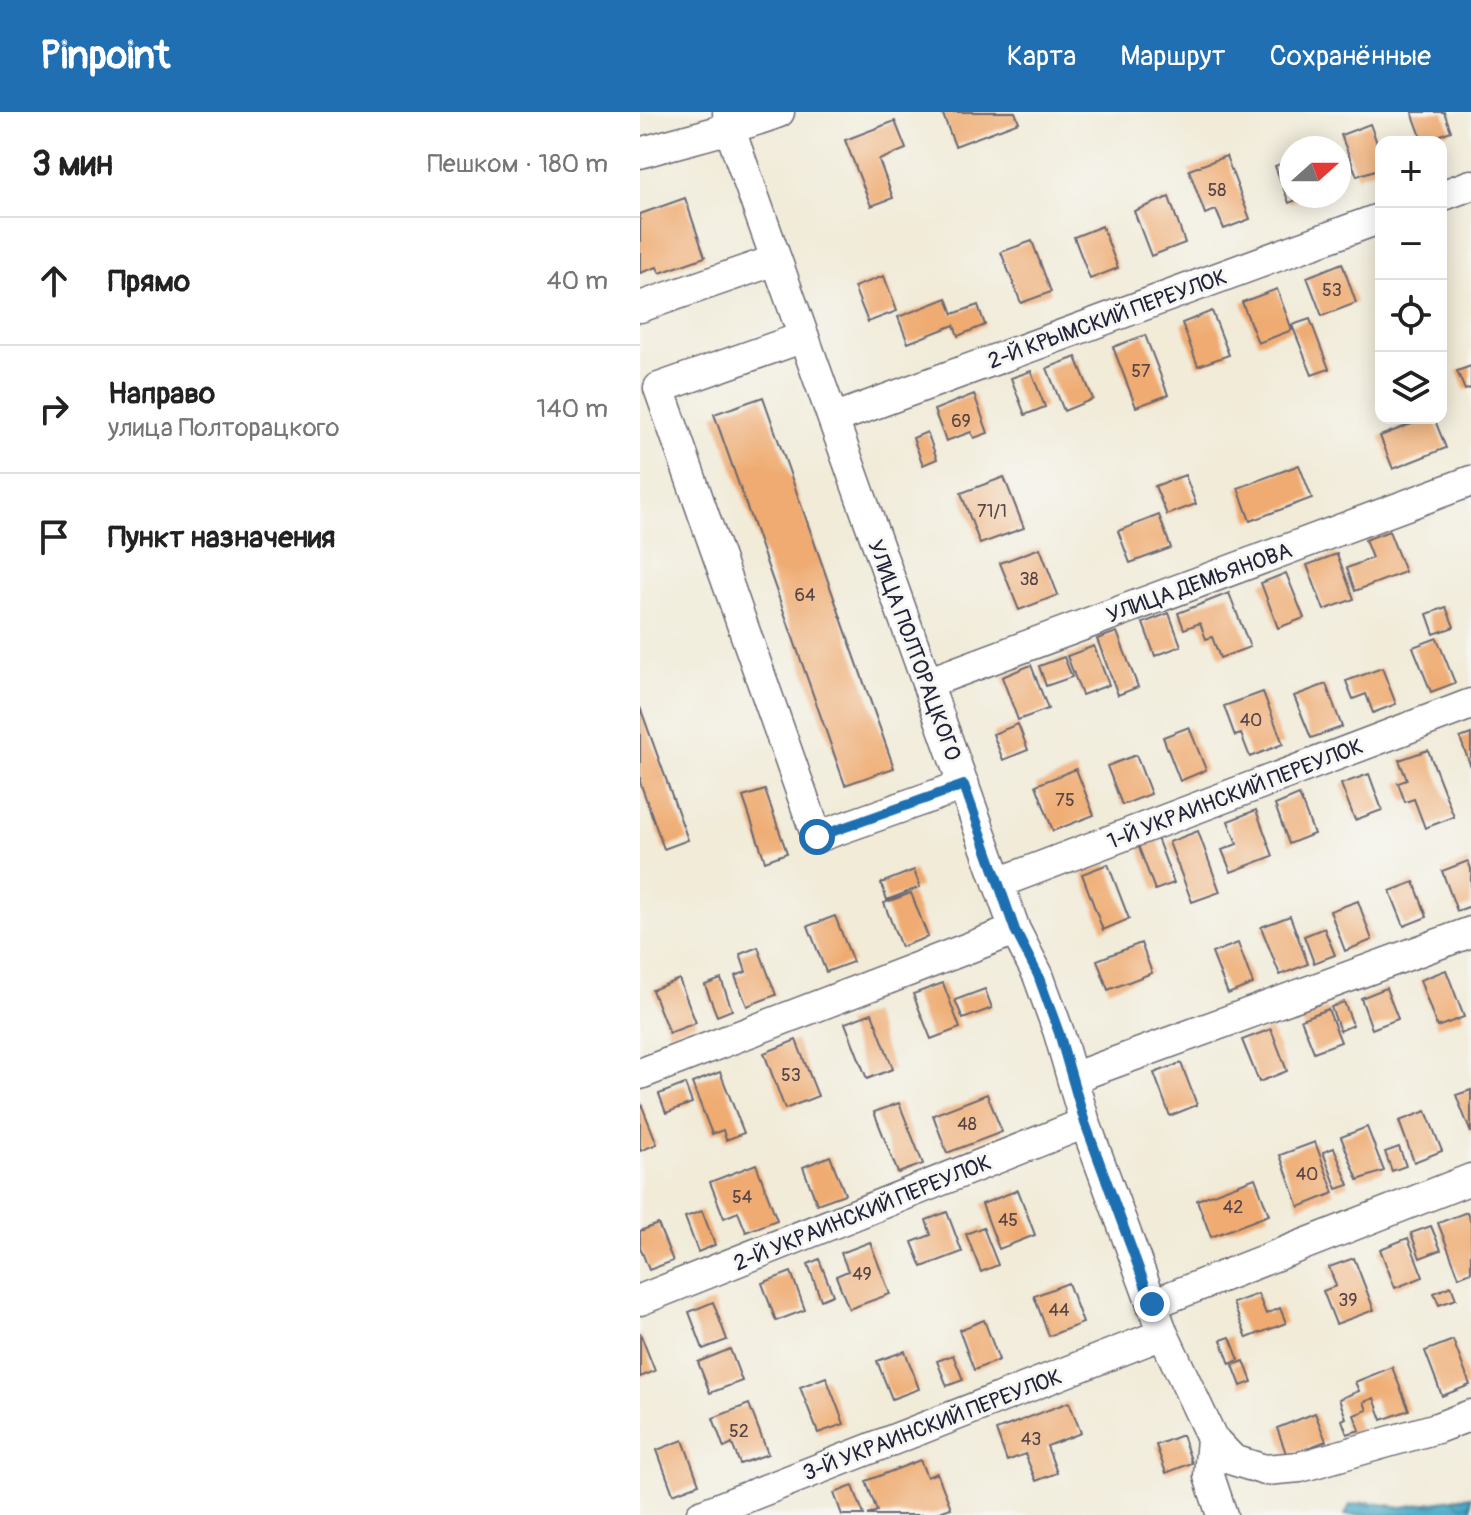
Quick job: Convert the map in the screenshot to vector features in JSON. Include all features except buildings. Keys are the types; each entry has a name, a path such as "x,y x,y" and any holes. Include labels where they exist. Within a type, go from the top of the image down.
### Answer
{"street":[{"path":"640,153 728,119 753,122 779,112"},
{"name":"УЛИЦА ПОЛТОРАЦКОГО","path":"728,119 1015,930 1038,975 1085,1123 1163,1334 1212,1438 1233,1460 1265,1470 1300,1467 1437,1428 1471,1415"},
{"path":"1447,194 1471,185"},
{"name":"2-Й КРЫМСКИЙ ПЕРЕУЛОК","path":"833,419 1375,220"},
{"path":"640,307 776,260"},
{"path":"804,337 659,388 817,837 964,785"},
{"name":"УЛИЦА ДЕМЬЯНОВА","path":"927,683 1471,481"},
{"name":"1-Й УКРАИНСКИЙ ПЕРЕУЛОК","path":"998,883 1471,704"},
{"path":"640,1074 1015,930"},
{"path":"1072,1078 1471,932"},
{"name":"2-Й УКРАИНСКИЙ ПЕРЕУЛОК","path":"640,1300 1085,1123"},
{"path":"1152,1304 1471,1179"},
{"name":"3-Й УКРАИНСКИЙ ПЕРЕУЛОК","path":"701,1515 1163,1334"},
{"path":"1212,1438 1209,1476 1222,1515"}],"water":[{"path":"1471,1496 1471,1515 1345,1515 1350,1505 1366,1502 1402,1507"}],"route":[{"path":"817,837 964,785 1015,930 1038,975 1059,1033 1085,1123 1152,1304"}]}
